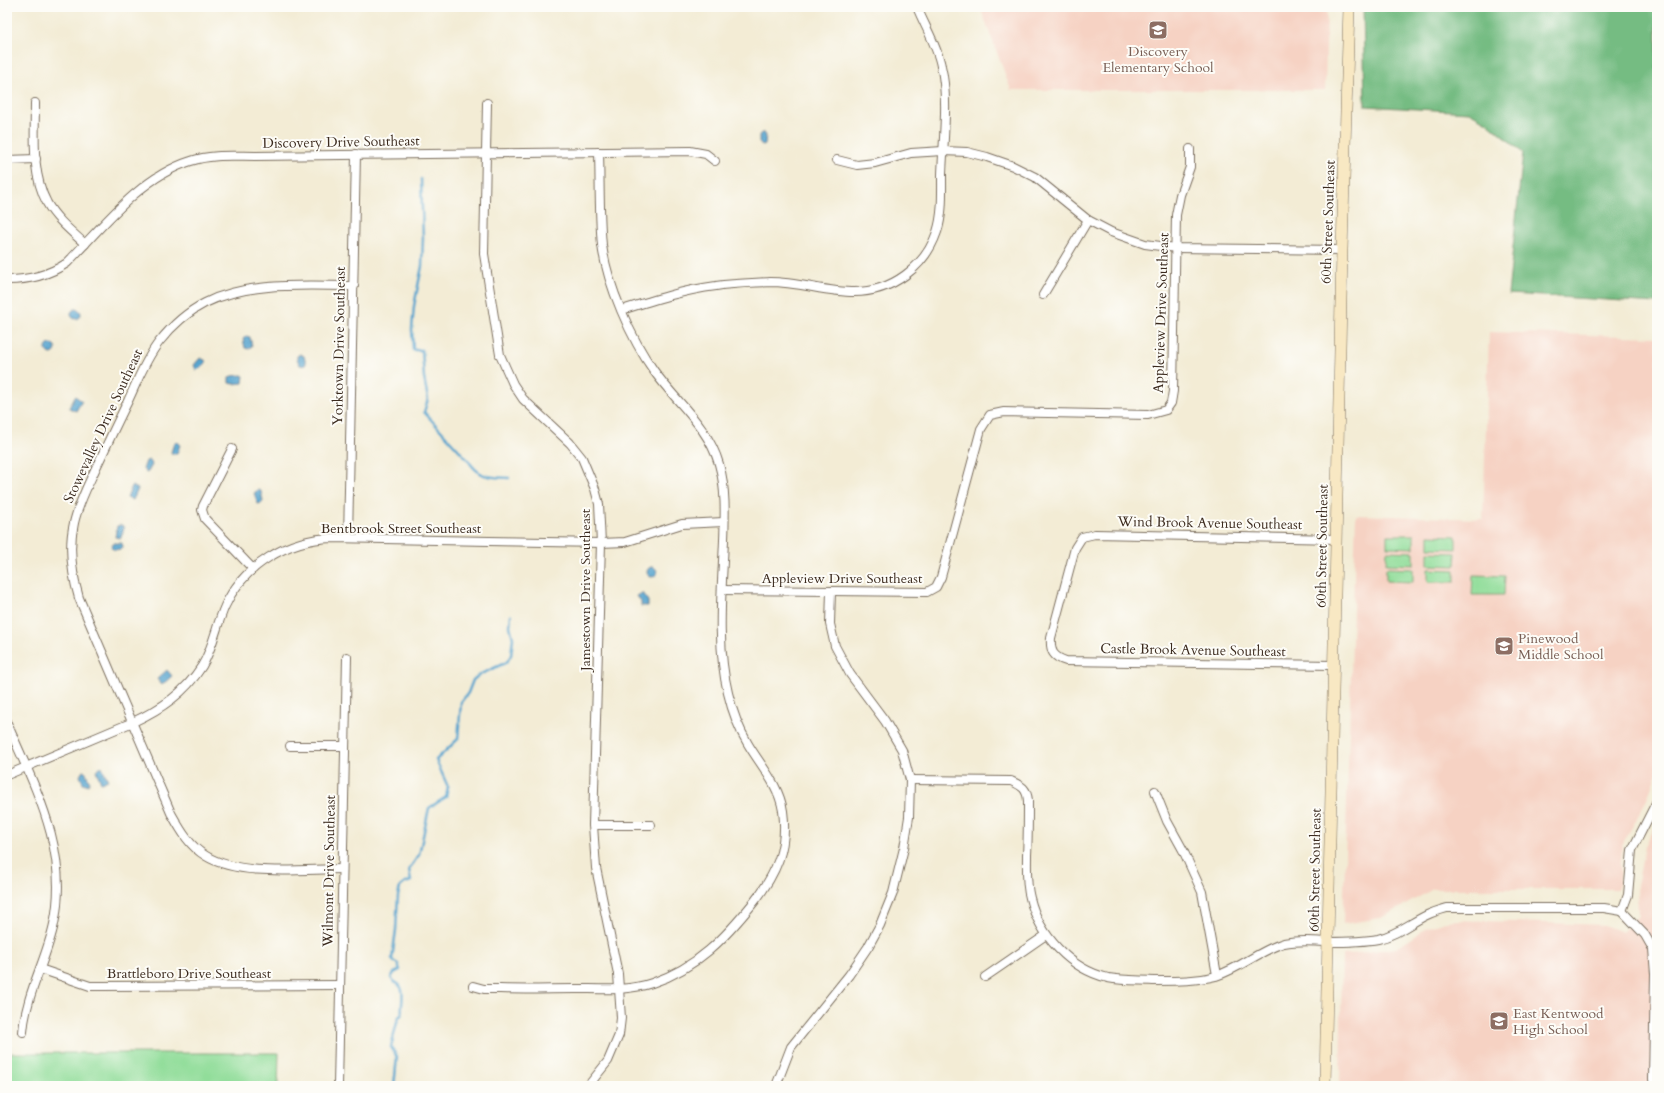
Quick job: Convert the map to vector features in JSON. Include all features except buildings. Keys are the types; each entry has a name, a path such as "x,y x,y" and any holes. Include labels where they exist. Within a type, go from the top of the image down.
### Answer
{"main road":[{"name":"60th Street Southeast","path":"1325,1086 1342,250 1349,7"}],"street":[{"path":"622,310 679,293 716,285 773,282 853,292 870,291 888,285 910,272 924,257 937,231 942,200 943,76 937,52 917,7"},
{"path":"35,103 36,159 40,188 48,204 62,221 85,244"},
{"name":"Jamestown Drive Southeast","path":"487,103 484,254 500,355 513,384 523,399 537,414 570,443 585,463 599,504 601,543 593,825 596,868 618,974 621,1018 619,1036 608,1061 588,1086"},
{"name":"Appleview Drive Southeast","path":"722,590 927,592 936,587 941,577 981,429 990,415 1004,412 1148,415 1158,414 1166,410 1173,392 1177,204 1190,167 1190,149"},
{"name":"Discovery Drive Southeast","path":"7,280 30,278 59,268 136,193 154,179 172,168 192,160 226,156 690,151 706,154 715,160"},
{"path":"837,160 857,165 875,163 912,153 943,151 967,152 1013,166 1035,177 1088,220 1128,239 1145,244 1176,248 1342,250"},
{"path":"473,986 502,990 619,989 650,983 666,977 690,965 715,946 732,929 766,886 776,869 781,854 784,833 783,810 776,788 743,736 729,697 721,646 724,486 720,465 704,430 671,394 651,368 636,342 612,286 603,248 600,216 599,152"},
{"name":"Yorktown Drive Southeast","path":"348,538 356,154"},
{"path":"7,160 36,159"},
{"path":"1043,296 1088,220"},
{"name":"Stowevalley Drive Southeast","path":"342,869 245,869 220,863 205,856 184,836 171,813 79,598 72,565 72,541 73,524 81,501 151,354 169,331 185,316 203,304 227,294 250,288 354,286"},
{"path":"232,449 202,510 205,519 253,569"},
{"name":"Bentbrook Street Southeast","path":"7,775 133,722 153,713 170,702 196,675 211,648 217,625 232,592 253,569 280,550 304,542 324,538 601,543 625,542 682,524 724,522"},
{"name":"Wind Brook Avenue Southeast","path":"1053,654 1050,646 1051,638 1075,548 1082,536 1095,534 1337,539"},
{"path":"776,1086 791,1047 849,975 868,948 880,925 893,893 904,848 909,817 910,780 902,750 885,721 853,678 835,646 830,624 831,591"},
{"name":"Castle Brook Avenue Southeast","path":"1053,654 1058,659 1066,660 1334,665"},
{"name":"Wilmont Drive Southeast","path":"338,1086 347,657"},
{"path":"7,724 48,821 56,860 57,897 51,936 31,990 25,1012 23,1032"},
{"path":"290,746 345,746"},
{"path":"910,780 1011,781 1023,786 1027,793 1028,801 1027,874 1029,897 1046,935 1066,957 1086,970 1108,978 1125,980 1182,981 1217,975 1236,968 1268,949 1285,943 1301,941 1329,942 1379,939 1409,926 1427,915 1447,908 1604,908 1622,911 1645,935 1653,949 1656,974 1654,1086"},
{"path":"1155,791 1167,821 1183,850 1202,892 1217,975"},
{"path":"1622,911 1628,895 1632,850 1657,801"},
{"path":"593,825 651,825"},
{"path":"985,977 1046,935"},
{"name":"Brattleboro Drive Southeast","path":"40,969 90,986 340,985"}],"shaded area":[{"name":"Discovery Elementary School","path":"980,7 1327,7 1325,90 1011,90"},
{"name":"Pinewood Middle School","path":"1489,332 1657,337 1657,773 1647,799 1622,846 1620,881 1617,889 1433,889 1381,918 1343,924 1356,515 1483,519"},
{"name":"East Kentwood High School","path":"1657,823 1657,1086 1340,1086 1342,955 1396,948 1428,927 1453,920 1604,925 1622,932 1638,916 1637,885 1645,847"}],"green space":[{"path":"1363,7 1657,7 1657,303 1508,294 1523,153 1487,122 1469,112 1365,106"},
{"path":"1387,535 1414,535 1414,548 1387,547"},
{"path":"1429,535 1456,536 1456,549 1429,548"},
{"path":"1387,551 1414,552 1414,565 1386,564"},
{"path":"1428,552 1456,553 1455,566 1428,565"},
{"path":"1386,568 1413,569 1413,582 1386,581"},
{"path":"1428,569 1455,570 1455,582 1428,582"},
{"path":"1473,575 1505,576 1504,595 1472,595"},
{"path":"7,1053 279,1053 278,1086 7,1086"}],"water":[{"path":"761,133 766,135 765,144 763,145 759,143 759,135"},
{"path":"74,309 78,309 80,310 80,318 74,319 71,316 71,312"},
{"path":"246,336 250,337 252,346 248,349 245,348 243,339"},
{"path":"49,344 53,344 55,345 55,353 49,354 46,351 46,347"},
{"path":"300,354 304,356 306,364 304,366 300,365 297,359 297,356"},
{"path":"200,358 205,360 206,363 196,370 194,365"},
{"path":"231,376 244,376 243,383 229,383 229,378"},
{"path":"75,396 82,401 76,411 69,408"},
{"path":"177,442 180,445 177,454 172,454 171,452 174,443"},
{"path":"149,460 152,465 146,473 143,469 146,461"},
{"path":"132,486 138,489 133,500 127,498"},
{"path":"258,490 261,491 263,501 262,503 258,504 254,493"},
{"path":"120,525 124,528 121,538 115,537 117,526"},
{"path":"113,543 122,543 123,547 121,549 114,550 111,547"},
{"path":"650,567 654,567 656,568 656,576 650,577 647,574 647,570"},
{"path":"642,593 648,601 648,606 641,606 641,602 637,596"},
{"path":"167,670 172,676 162,685 157,679"},
{"path":"102,767 108,780 101,783 96,770"},
{"path":"84,771 90,782 88,785 83,783 80,776"}],"waterway":[{"path":"421,179 423,238 422,266 414,306 412,329 413,350 422,350 424,378 428,399 424,412 476,470 490,477 509,478"},
{"path":"394,1086 397,1057 391,1047 398,1018 402,1014 402,991 401,987 391,978 394,973 400,970 398,964 392,959 400,887 411,881 409,869 419,855 429,808 446,797 448,787 436,760 458,739 461,702 468,693 473,680 479,675 507,662 511,655 513,638 510,626 511,615"}],"place":[{"name":"Discovery Elementary School","path":"1158,30"},
{"name":"Pinewood Middle School","path":"1504,646"},
{"name":"East Kentwood High School","path":"1499,1021"}]}
